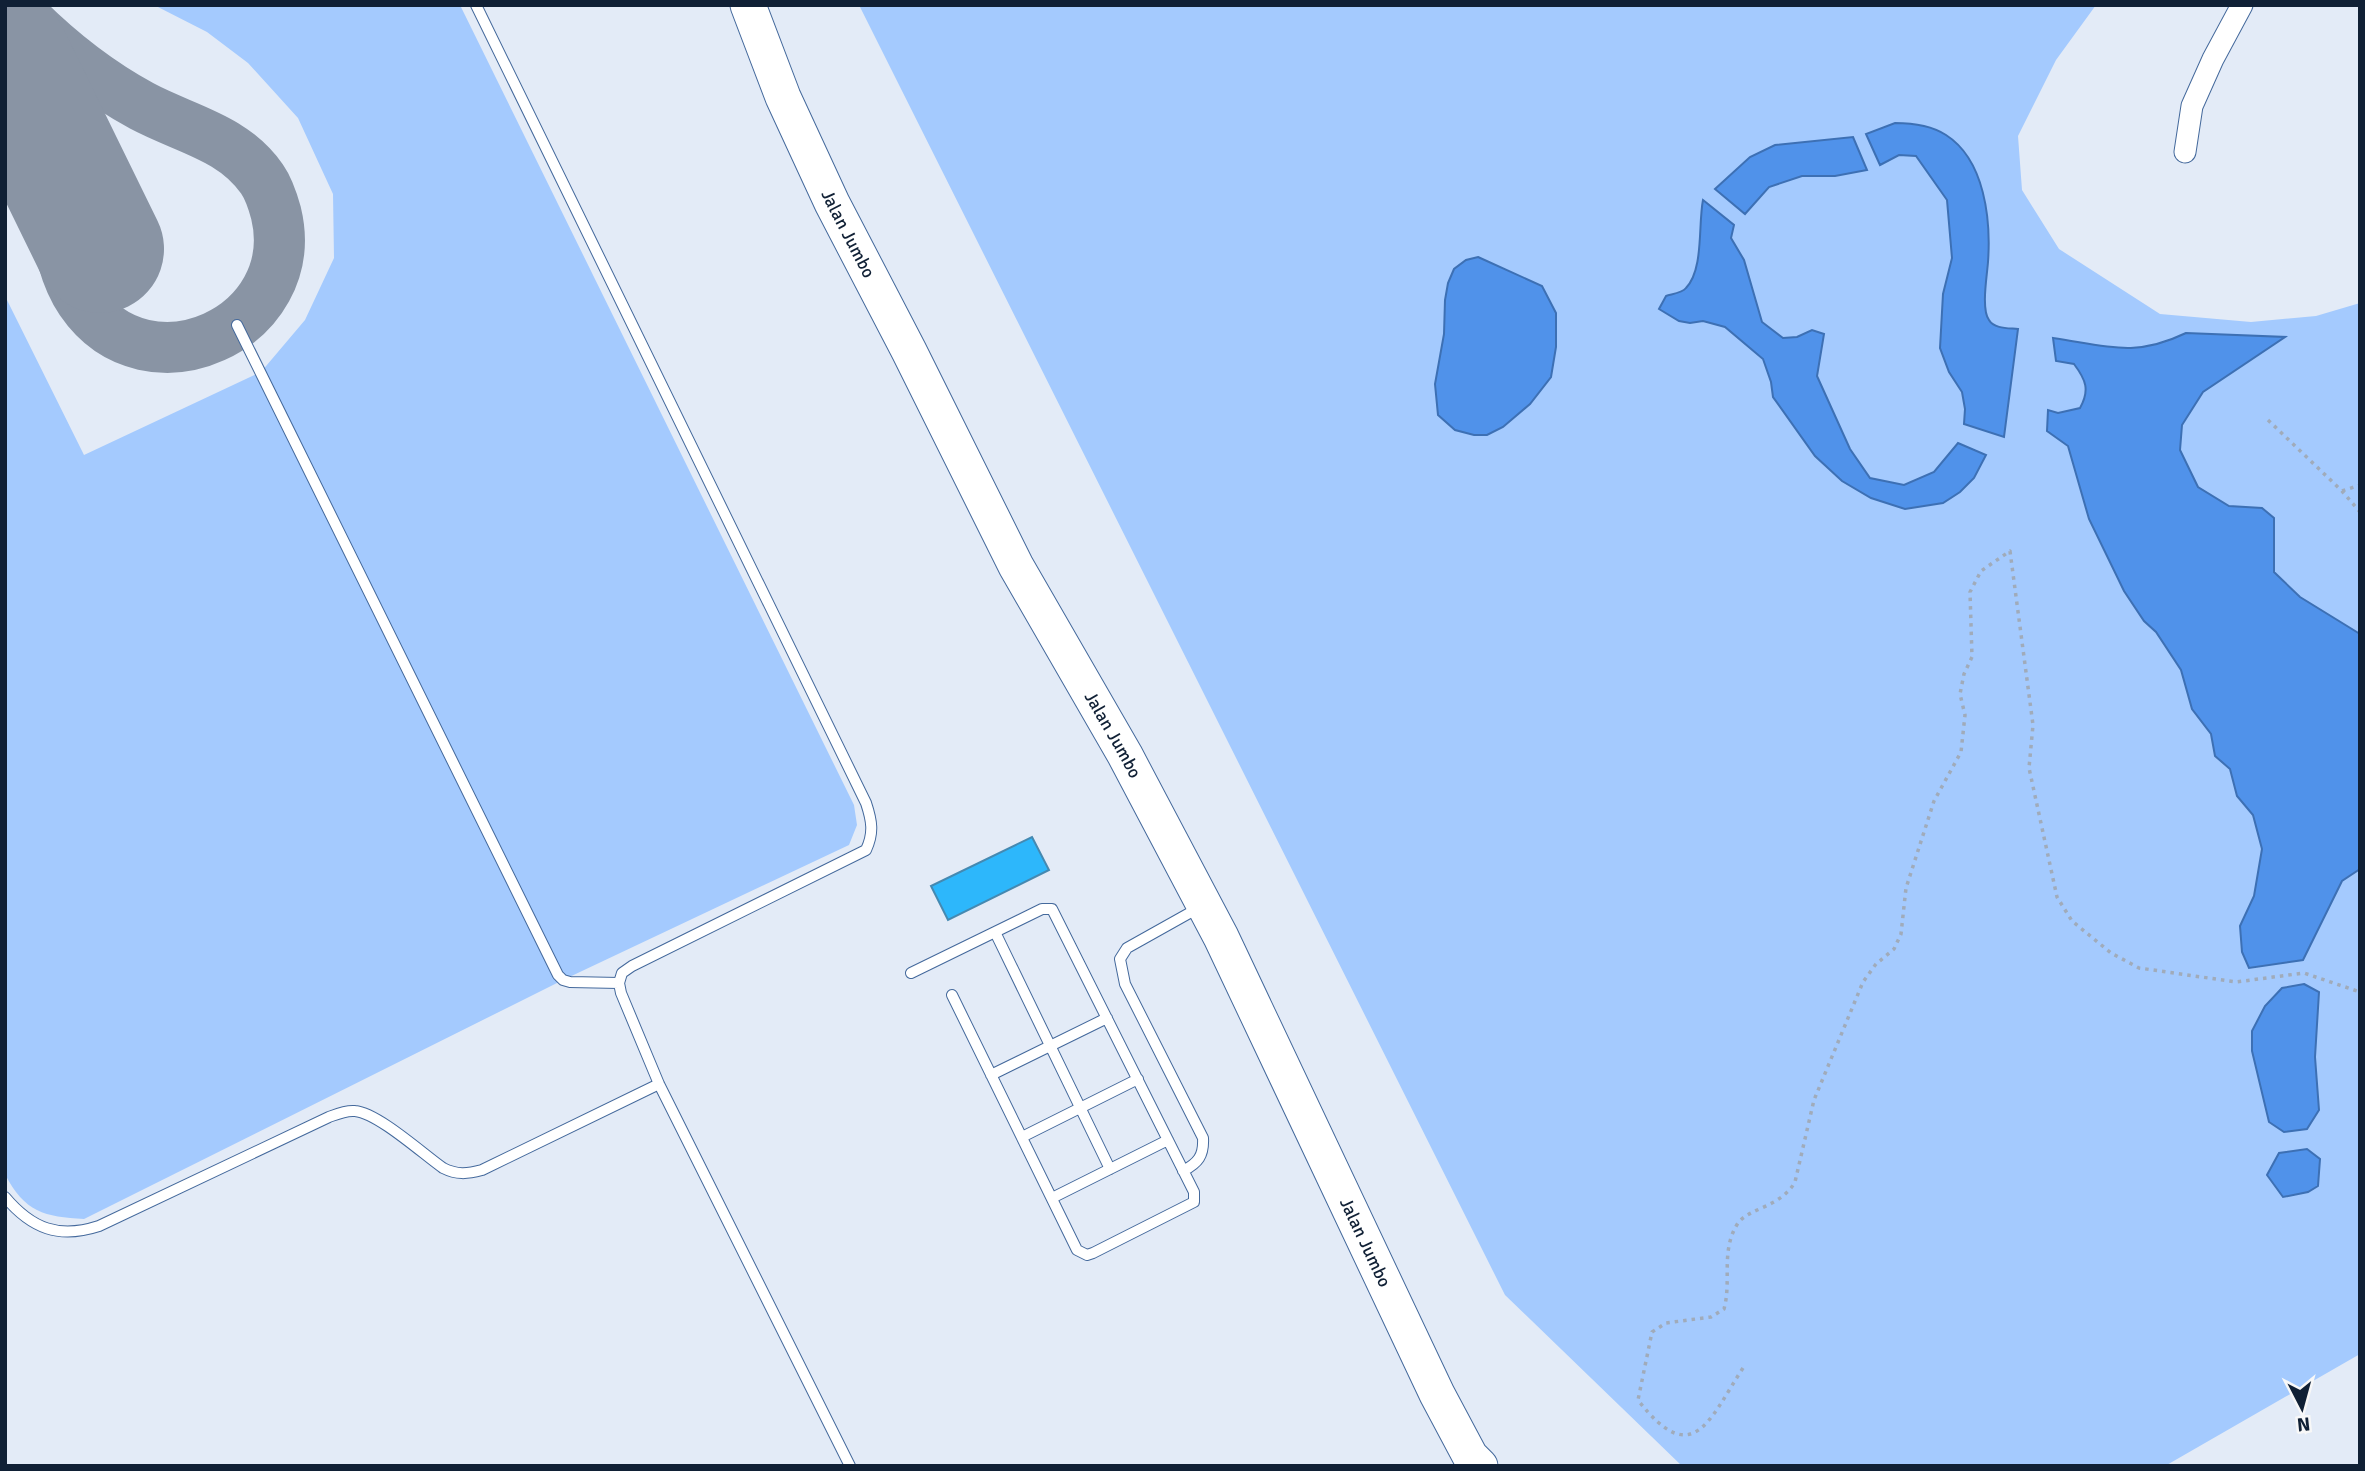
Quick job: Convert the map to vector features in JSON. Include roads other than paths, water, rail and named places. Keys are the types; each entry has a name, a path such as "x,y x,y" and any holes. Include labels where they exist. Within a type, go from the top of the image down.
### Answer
{"main road":[{"name":"Jalan Jumbo","path":"748,5 783,97 832,204 1016,566 1125,755 1204,905 1437,1394 1470,1456 1480,1466"}],"street":[{"path":"2185,152 2192,106 2242,5"}],"lane":[{"path":"476,5 866,803 872,822 872,838 866,850 632,966 622,973 619,983 659,1084 850,1466"},
{"path":"237,325 558,975 570,982 619,983"},
{"path":"1183,1171 1200,1159 1204,1149 1203,1138 1125,984 1120,959 1127,948 1204,905"},
{"path":"911,974 1042,909 1052,909 1194,1192 1194,1202 1093,1253 1087,1255 1077,1250 953,995"},
{"path":"995,932 1110,1169"},
{"path":"991,1075 1108,1018"},
{"path":"1022,1137 1138,1079"},
{"path":"5,1197 20,1215 41,1226 63,1233 80,1232 99,1226 342,1112 355,1111 367,1114 382,1123 443,1168 454,1174 466,1174 482,1170 659,1084"},
{"path":"1052,1198 1168,1140"}],"water":[{"path":"1895,123 1934,129 1946,135 1969,159 1983,192 1989,246 1985,301 1987,315 1994,325 2018,329 2004,437 1964,424 1962,392 1949,372 1940,348 1943,294 1952,258 1947,200 1916,156 1899,155 1880,165 1866,134"},
{"path":"1853,137 1867,170 1835,176 1802,176 1769,187 1745,214 1715,189 1750,157 1775,145"},
{"path":"1703,200 1734,225 1731,238 1744,260 1762,322 1783,338 1797,337 1812,330 1824,334 1817,376 1850,449 1870,478 1904,485 1934,472 1958,443 1986,455 1974,478 1960,492 1943,503 1905,509 1871,498 1842,481 1815,456 1773,397 1763,359 1725,327 1703,321 1679,321 1659,309 1666,296 1684,290 1692,280 1698,258"},
{"path":"1478,257 1542,286 1556,313 1556,347 1551,377 1530,404 1503,427 1487,435 1455,430 1438,415 1435,384 1444,334 1448,283 1454,269 1466,260"},
{"path":"2186,333 2285,337 2203,392 2182,425 2180,450 2198,487 2229,506 2262,508 2274,518 2274,572 2300,597 2360,634 2360,869 2342,881 2303,960 2249,968 2242,952 2240,926 2254,896 2262,849 2253,815 2237,796 2230,769 2215,756 2211,734 2192,709 2181,670 2124,591 2089,519 2068,446 2047,431 2048,410 2058,413 2080,408 2086,390 2084,380 2074,364 2056,361 2053,338 2105,347 2135,348 2168,341"},
{"path":"2304,984 2319,992 2315,1057 2319,1110 2307,1129 2284,1132 2269,1122 2252,1051 2252,1031 2265,1006 2282,988"},
{"path":"2307,1149 2320,1159 2318,1186 2308,1192 2283,1197 2267,1175 2279,1153"}]}
